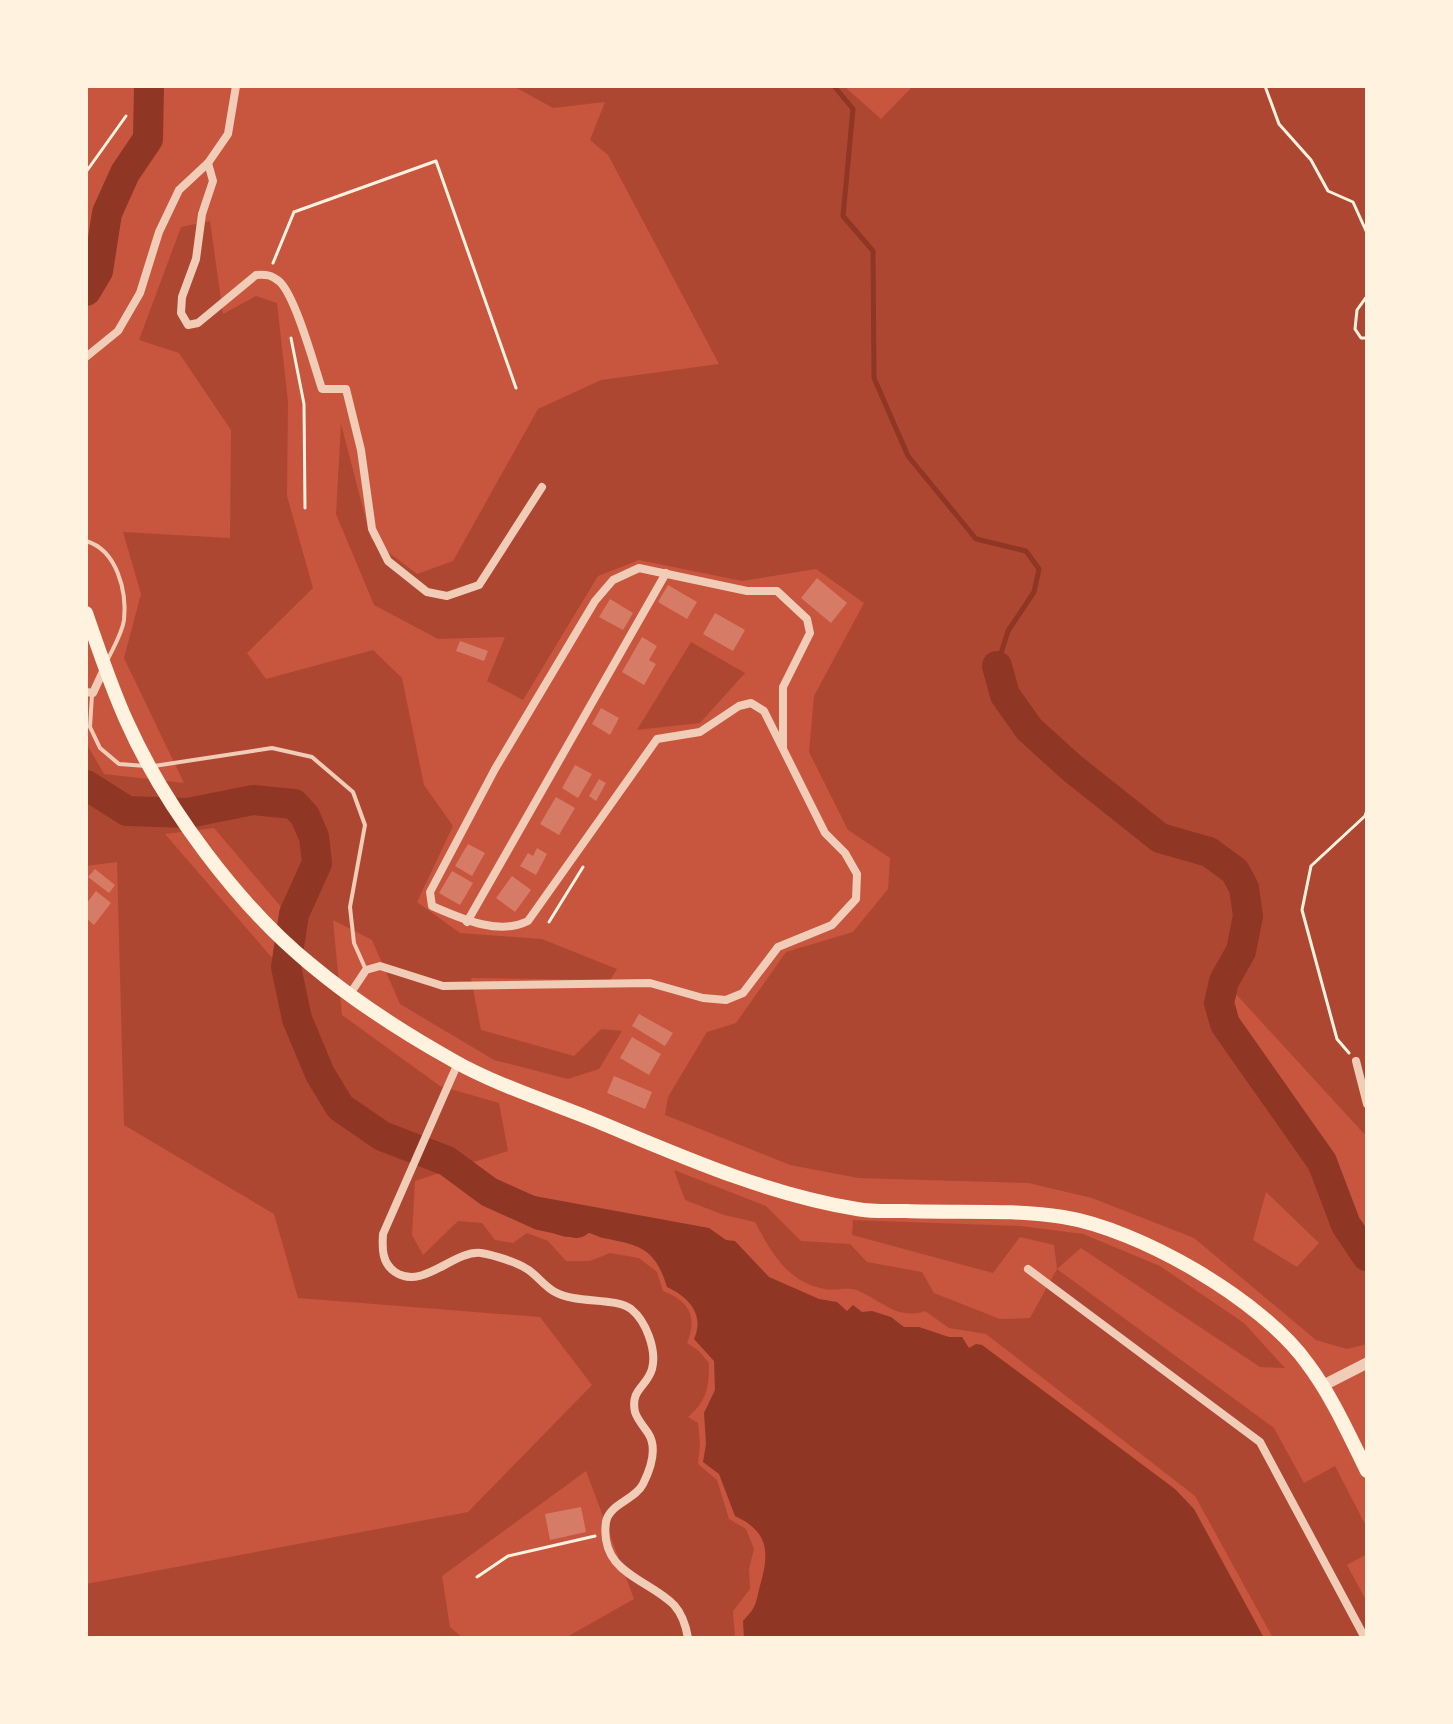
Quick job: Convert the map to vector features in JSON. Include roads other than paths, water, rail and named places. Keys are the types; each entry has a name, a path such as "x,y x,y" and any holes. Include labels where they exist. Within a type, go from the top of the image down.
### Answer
{"main road":[{"path":"86,613 128,724 185,823 214,863 255,910 308,963 350,994 458,1063 730,1177 798,1197 861,1210 1051,1216 1106,1228 1155,1247 1226,1291 1286,1338 1322,1386 1367,1471"}],"street":[{"path":"86,357 118,331 140,293 159,232 179,190 208,163 228,134 236,86"},
{"path":"236,97 243,86"},
{"path":"208,163 213,181 202,214 196,259 182,297 181,313 188,325 198,323 256,275 268,274 281,283 322,389 346,389 361,450 372,529 388,561 427,592 447,596 479,585 542,487"},
{"path":"350,994 366,970 380,966 443,986 650,983 703,998 726,1000 743,993 778,947 832,925 856,899 857,874 845,853 825,833 764,711 751,703 739,706 700,732 657,739 528,921 515,927 467,922 432,906 430,892 495,769 595,601 613,580 639,568 747,591 777,591 807,619 810,633 783,687 783,748"},
{"path":"467,922 666,573"},
{"path":"89,692 105,667"},
{"path":"1356,1061 1367,1104"},
{"path":"458,1063 383,1234 382,1248 387,1265 399,1275 425,1274 464,1256 480,1253 525,1268 555,1293 591,1302 618,1303 631,1309 647,1330 653,1356 651,1372 635,1393 635,1414 653,1441 652,1457 642,1487 611,1511 606,1521 609,1551 620,1569 674,1605 685,1622 688,1638"},
{"path":"1028,1269 1260,1442 1365,1638"},
{"path":"1322,1386 1367,1363"}],"lane":[{"path":"86,541 93,543 114,561 124,598 124,623 105,667"},
{"path":"89,692 90,727 100,748 119,764 151,767 272,748 312,757 353,792 365,825 350,907 354,943 366,970"}],"waterway":[{"path":"86,291 98,271 107,213 125,173 148,139 149,86"},
{"path":"834,86 853,109 843,216 873,251 874,378 908,456 976,539 1026,551 1039,569 1034,592 1008,631 997,666"},
{"path":"997,666 1005,695 1029,729 1072,768 1160,838 1209,852 1235,871 1244,888 1248,916 1241,951 1224,981 1219,1003 1225,1024 1322,1162 1346,1225 1367,1256"},
{"path":"86,785 127,811 188,813 253,800 294,804 305,816 314,837 317,863 294,914 286,967 297,1019 320,1074 340,1107 382,1136 447,1161 489,1192 540,1215 577,1223"}]}
